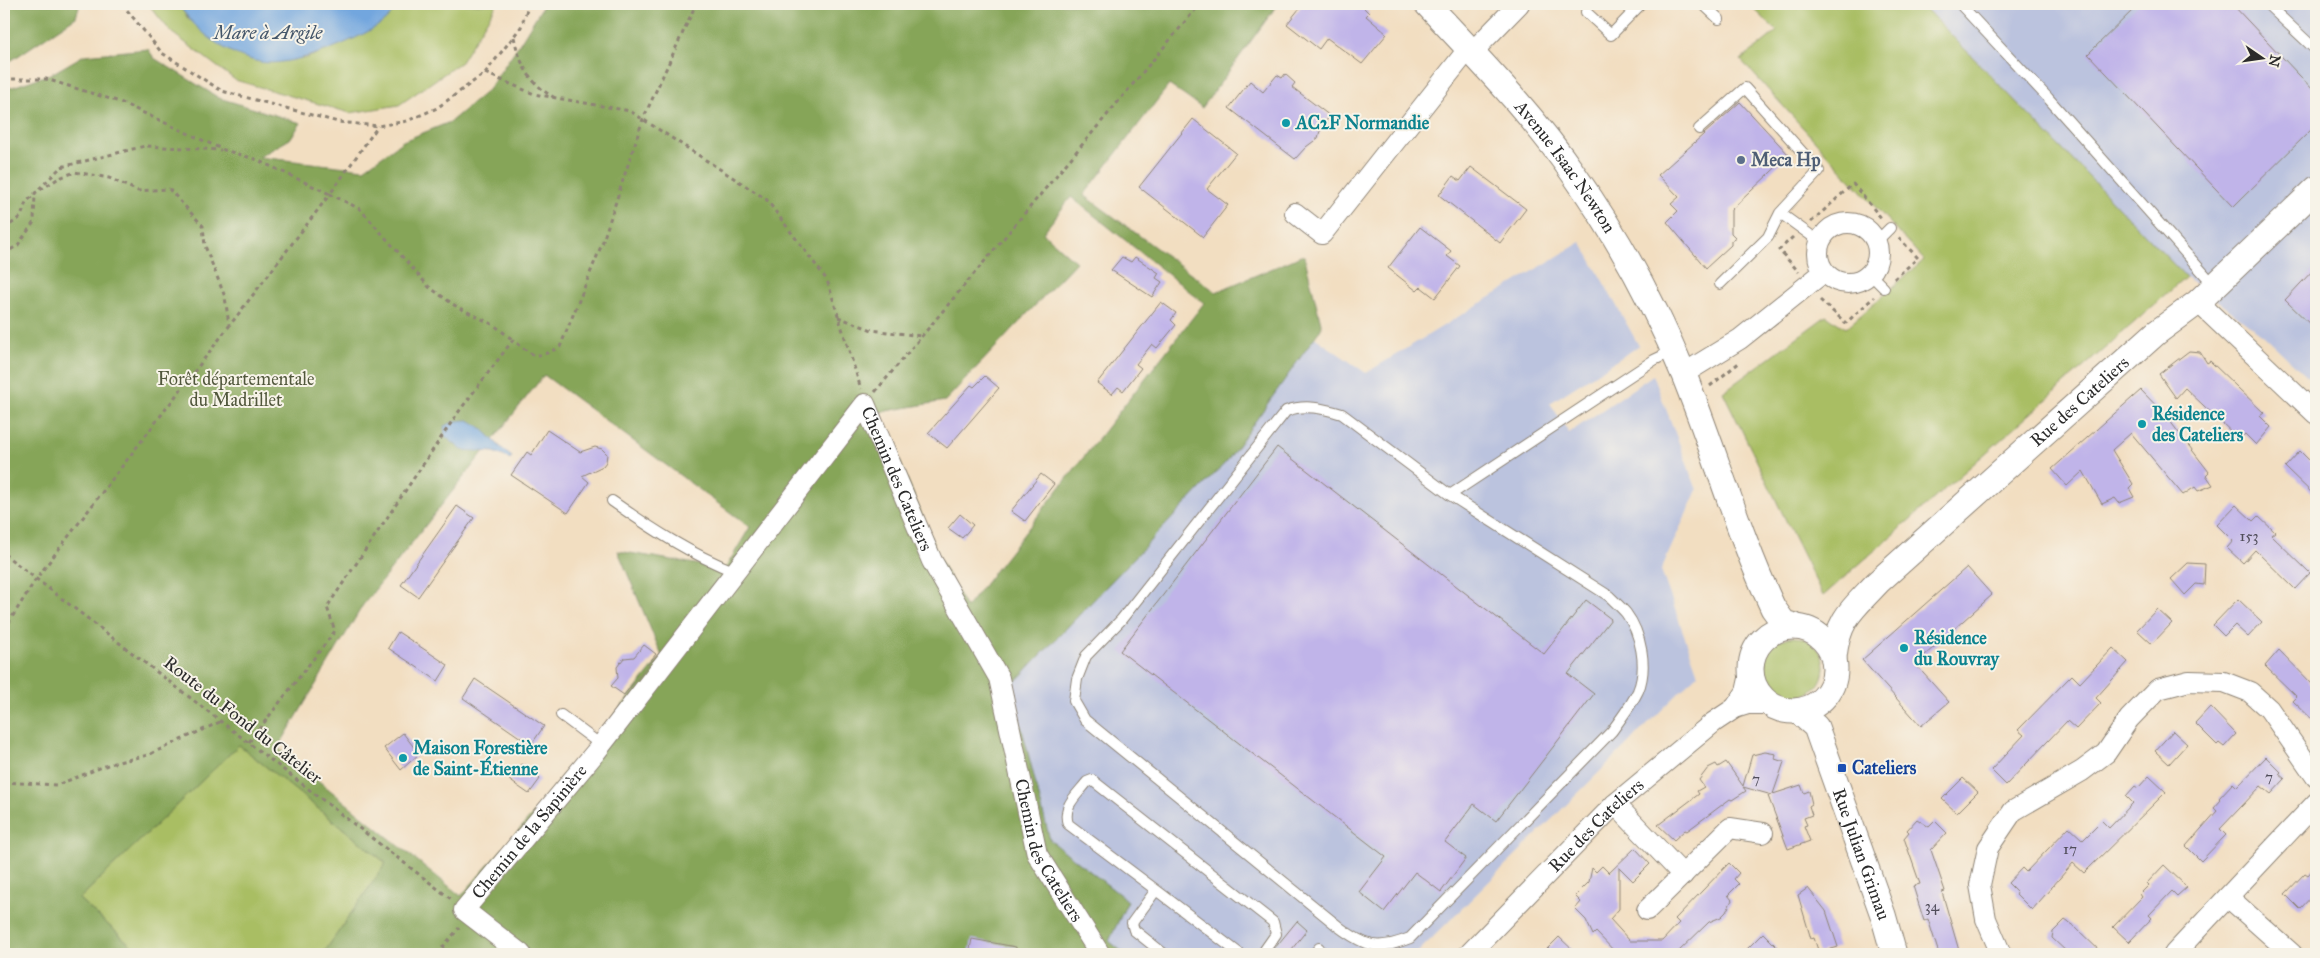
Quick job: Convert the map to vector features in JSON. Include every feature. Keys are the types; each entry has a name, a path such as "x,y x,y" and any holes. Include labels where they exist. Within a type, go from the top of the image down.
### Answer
{"street":[{"name":"Avenue Isaac Newton","path":"1427,4 1471,50 1521,108 1574,175 1621,249 1683,374 1766,594 1773,608 1784,622 1802,628"},
{"path":"1295,213 1322,234 1459,61 1519,4"},
{"name":"Rue des Cateliers","path":"1802,628 1818,631 1845,617 1885,576 2033,442 2156,333 2206,294 2316,189"},
{"path":"1683,374 1740,339 1817,278 1830,278 1846,284 1877,281 1878,259 1876,242 1867,230 1852,223 1836,225 1829,230 1820,242 1817,278"},
{"path":"2206,294 2316,414"},
{"name":"Chemin des Cateliers","path":"598,749 865,404 932,561 999,678 1037,854 1100,954"},
{"name":"Avenue Isaac Newton","path":"1766,594 1766,636"},
{"name":"Rue des Cateliers","path":"1834,657 1836,637 1845,617"},
{"path":"1802,628 1825,640 1834,657 1835,678 1825,697 1807,719 1769,704 1756,689 1751,670 1755,652 1766,636 1775,630 1802,628"},
{"name":"Rue des Cateliers","path":"1735,708 1746,692 1751,670"},
{"path":"2001,954 1986,919 1980,885 1988,848 2013,811 2082,771 2106,753 2129,719 2158,689 2190,681 2224,682 2250,692 2269,709 2316,777"},
{"name":"Rue des Cateliers","path":"1476,952 1615,804 1714,722 1735,708 1748,704 1769,704"},
{"name":"Rue Julian Grimau","path":"1807,719 1883,916 1894,954"},
{"name":"Chemin de la Sapinière","path":"462,918 598,749"},
{"path":"2174,954 2316,802"},
{"path":"1615,804 1683,875"},
{"path":"1647,910 1730,828 1762,833"},
{"path":"2228,897 2292,954"},
{"path":"462,918 521,954"}],"lane":[{"path":"1586,12 1611,35 1641,4"},
{"path":"1703,4 1719,19"},
{"path":"1960,4 2048,98 2206,294"},
{"path":"2267,4 2316,50"},
{"path":"1699,129 1744,88 1819,171 1780,213 1768,237 1720,284"},
{"path":"1780,213 1820,242"},
{"path":"1876,242 1890,228"},
{"path":"1450,495 1654,360 1673,351"},
{"path":"1299,406 1322,408 1342,414 1450,495 1609,596 1626,613 1639,639 1643,664 1639,689 1628,709 1612,731 1410,938 1392,945 1373,946 1358,941 1339,927 1085,720 1074,701 1077,679 1086,656 1121,620 1286,411 1299,406"},
{"path":"612,501 663,536 705,560 736,572"},
{"path":"562,715 598,749"},
{"path":"1240,954 1068,824 1065,815 1066,809 1087,782 1092,780 1273,922 1276,934 1262,954"},
{"path":"1156,890 1132,923 1134,930 1164,954"}],"path":[{"path":"122,4 162,53 222,91 338,122 378,126 407,121 437,108 485,73 521,27 529,4"},
{"path":"4,79 46,79 120,102 224,150 255,159 360,208 429,287 457,307 494,325 531,354 541,356 560,347 602,244 643,119 696,4"},
{"path":"865,404 1200,4"},
{"path":"514,37 518,56 530,80 558,100"},
{"path":"485,73 534,94 630,112 766,199 827,280 865,404"},
{"path":"4,630 36,579 330,194 378,126"},
{"path":"4,229 21,217 26,202 62,167 145,146 224,150"},
{"path":"35,193 59,178 75,172 109,178 138,191 169,189 202,226 206,246 225,296 229,325"},
{"path":"1814,305 1822,299 1846,323 1877,281 1918,258 1853,184 1779,250 1817,278"},
{"path":"4,254 18,245 34,222 35,193"},
{"path":"838,317 872,330 921,336"},
{"path":"248,742 335,632 327,607 457,414 513,340"},
{"path":"1710,386 1747,357"},
{"name":"Route du Fond du Câtelier","path":"4,554 222,721 462,918"},
{"path":"4,782 57,785 110,764 148,755 222,721"},
{"path":"437,954 462,918"}],"shaded area":[{"path":"1924,4 2316,4 2316,385 2264,336 2186,277"},
{"path":"1581,242 1639,346 1550,403 1569,433 1653,375 1697,490 1661,570 1698,674 1416,954 1115,954 1049,842 1009,685 1307,332 1366,373"}],"green space":[{"path":"4,4 80,4 76,17 12,60 4,61"},
{"path":"148,4 178,4 189,20 304,59 367,31 400,4 497,4 461,62 399,105 350,113 235,80 171,32"},
{"name":"Forêt départementale du Madrillet","path":"544,4 1278,4 1202,108 1169,85 1084,195 1216,292 1304,255 1322,327 1227,461 1011,686 1050,840 1128,901 1109,941 1125,954 323,954 386,863 239,745 79,899 141,954 4,954 4,90 53,73 84,55 148,49 154,58 219,98 301,123 290,139 259,157 364,169 403,141 450,122 488,90","holes":["1071,197 1204,303 966,608 939,558 880,412 945,401 1076,262 1043,233","544,375 750,527 725,569 618,551 662,656 562,781 461,896 278,748 363,605"]},
{"path":"1749,4 1924,4 1924,7 2186,277 1823,596 1723,392 1826,316 1846,328 1924,260 1741,60 1777,31"},
{"path":"1794,637 1811,642 1819,650 1824,667 1819,684 1811,692 1794,697 1777,692 1769,684 1764,667 1769,650 1777,642"},
{"path":"239,745 386,863 323,954 141,954 79,899"}],"water":[{"name":"Mare à Argile","path":"178,4 400,4 382,23 356,38 323,52 273,63 247,59 224,48 203,33"},
{"path":"468,420 479,426 512,457 510,459 494,452 462,450 445,436 444,426 457,421"}],"building":[{"path":"1303,4 1360,4 1369,13 1366,16 1387,34 1362,64 1327,38 1319,49 1287,24"},
{"path":"2139,4 2232,4 2316,93 2316,125 2233,207 2088,54"},
{"name":"AC2F Normandie","path":"1285,74 1295,83 1292,87 1330,116 1321,127 1318,138 1295,159 1229,108 1250,81 1263,92 1277,75 1282,78"},
{"path":"1740,102 1789,155 1731,210 1731,233 1736,238 1706,268 1667,222 1678,211 1671,204 1679,197 1658,175"},
{"path":"1193,119 1236,153 1207,189 1228,205 1203,237 1139,187"},
{"path":"1471,167 1526,209 1500,243 1439,195 1453,176 1460,181"},
{"path":"1420,227 1451,251 1447,256 1460,266 1435,298 1421,287 1417,291 1388,268"},
{"path":"1122,257 1131,262 1135,257 1159,273 1156,278 1162,282 1152,297 1111,270"},
{"path":"2316,267 2316,330 2285,300"},
{"path":"1161,302 1176,313 1171,320 1176,325 1157,348 1152,344 1136,364 1141,368 1123,391 1118,387 1112,394 1097,383"},
{"path":"2189,351 2200,352 2207,363 2210,361 2264,413 2260,416 2271,427 2256,445 2245,434 2239,439 2185,388 2176,398 2159,374"},
{"path":"985,376 999,388 947,448 928,433 971,385 974,387"},
{"name":"Résidence des Cateliers","path":"2141,390 2166,416 2209,472 2206,475 2213,485 2198,491 2195,487 2183,495 2131,433 2112,450 2133,484 2129,488 2134,497 2119,503 2115,498 2102,504 2083,471 2067,486 2052,469"},
{"path":"547,430 580,452 595,447 602,449 607,454 606,462 603,466 582,476 589,482 568,513 511,475 527,452 531,455"},
{"path":"1277,447 1544,654 1586,600 1611,619 1568,674 1594,694 1496,821 1474,804 1445,842 1466,858 1441,892 1415,872 1384,912 1359,892 1386,857 1120,651"},
{"path":"2300,451 2316,467 2316,497 2285,467"},
{"path":"1041,474 1054,484 1025,521 1011,511"},
{"path":"2236,505 2253,521 2258,516 2275,532 2271,535 2310,573 2295,589 2255,550 2243,563 2227,548 2233,541 2217,525"},
{"path":"457,506 474,518 418,597 401,585"},
{"path":"960,514 973,525 962,538 948,528"},
{"path":"2188,563 2205,564 2204,585 2196,584 2185,595 2171,579"},
{"name":"Résidence du Rouvray","path":"1967,567 1992,595 1915,664 1949,702 1921,726 1862,660"},
{"path":"2238,599 2262,622 2248,637 2235,625 2224,636 2213,625"},
{"path":"2157,609 2172,623 2152,644 2137,630"},
{"path":"398,632 448,665 438,681 388,648"},
{"path":"644,645 656,654 624,695 611,686 618,678 617,667 624,658 634,657"},
{"path":"2113,648 2128,662 2096,698 2101,703 2076,729 2067,721 2006,785 1991,770 2024,735 2018,730 2072,675 2080,683"},
{"path":"2279,650 2316,688 2316,723 2293,701 2297,697 2265,666"},
{"path":"475,679 544,726 531,745 463,698"},
{"path":"2210,707 2236,734 2224,747 2219,743 2217,745 2195,723"},
{"path":"2173,731 2187,744 2169,764 2155,751"},
{"name":"Maison Forestière de Saint-Étienne","path":"403,733 419,754 401,770 384,748"},
{"path":"1765,752 1776,754 1775,759 1784,762 1773,794 1801,785 1804,793 1809,791 1812,804 1809,806 1812,815 1804,818 1807,825 1804,826 1810,841 1788,849 1768,796 1772,795 1743,787 1746,791 1732,800 1730,799 1687,831 1685,830 1674,840 1658,825 1699,794 1697,791 1704,787 1699,780 1708,768 1716,764 1718,767 1726,762 1743,786 1752,755"},
{"path":"2266,757 2281,772 2279,774 2285,779 2271,794 2261,786 2220,829 2226,835 2201,861 2186,846 2217,811 2214,808 2221,800 2219,798 2233,783 2237,787"},
{"path":"522,764 540,779 529,794 509,780"},
{"path":"2149,776 2166,792 2084,873 2073,863 2032,910 2008,883 2022,868 2026,872 2069,827 2083,840 2102,821 2109,828 2133,803 2126,796 2135,786 2138,788"},
{"path":"1963,778 1978,792 1957,813 1942,799"},
{"path":"1917,819 1929,827 1935,821 1947,833 1931,850 1945,891 1942,892 1960,954 1939,954 1928,919 1924,921 1913,886 1920,884 1904,838 1909,832 1907,830"},
{"path":"1635,848 1650,864 1633,881 1619,867 1619,909 1610,919 1630,941 1662,941 1679,923 1675,919 1729,863 1739,873 1734,879 1739,884 1728,895 1732,900 1726,912 1721,917 1709,922 1676,954 1617,954 1596,932 1593,935 1586,920 1575,909 1581,902 1575,896 1589,882 1592,868 1596,872 1602,866 1609,873"},
{"path":"2164,865 2187,887 2177,896 2172,891 2149,915 2152,918 2129,942 2113,927 2142,897 2140,894 2149,885 2147,883"},
{"path":"2316,866 2316,892 2300,909 2285,894 2305,873 2308,875"},
{"path":"1808,888 1826,911 1838,947 1819,953 1814,938 1811,939 1798,895"},
{"path":"2065,920 2103,954 2069,954 2052,938 2053,932"},
{"path":"1297,921 1307,930 1288,954 1270,954"},
{"path":"1763,933 1777,947 1770,954 1742,954"},
{"path":"1559,937 1577,954 1542,954"},
{"path":"972,939 1016,947 1016,954 969,954"}],"place":[{"name":"AC2F Normandie","path":"1286,123"},
{"name":"Meca Hp","path":"1741,160"},
{"name":"Résidence des Cateliers","path":"2142,424"},
{"name":"Résidence du Rouvray","path":"1904,648"},
{"name":"Maison Forestière de Saint-Étienne","path":"403,758"},
{"name":"Cateliers","path":"1842,768"}]}
